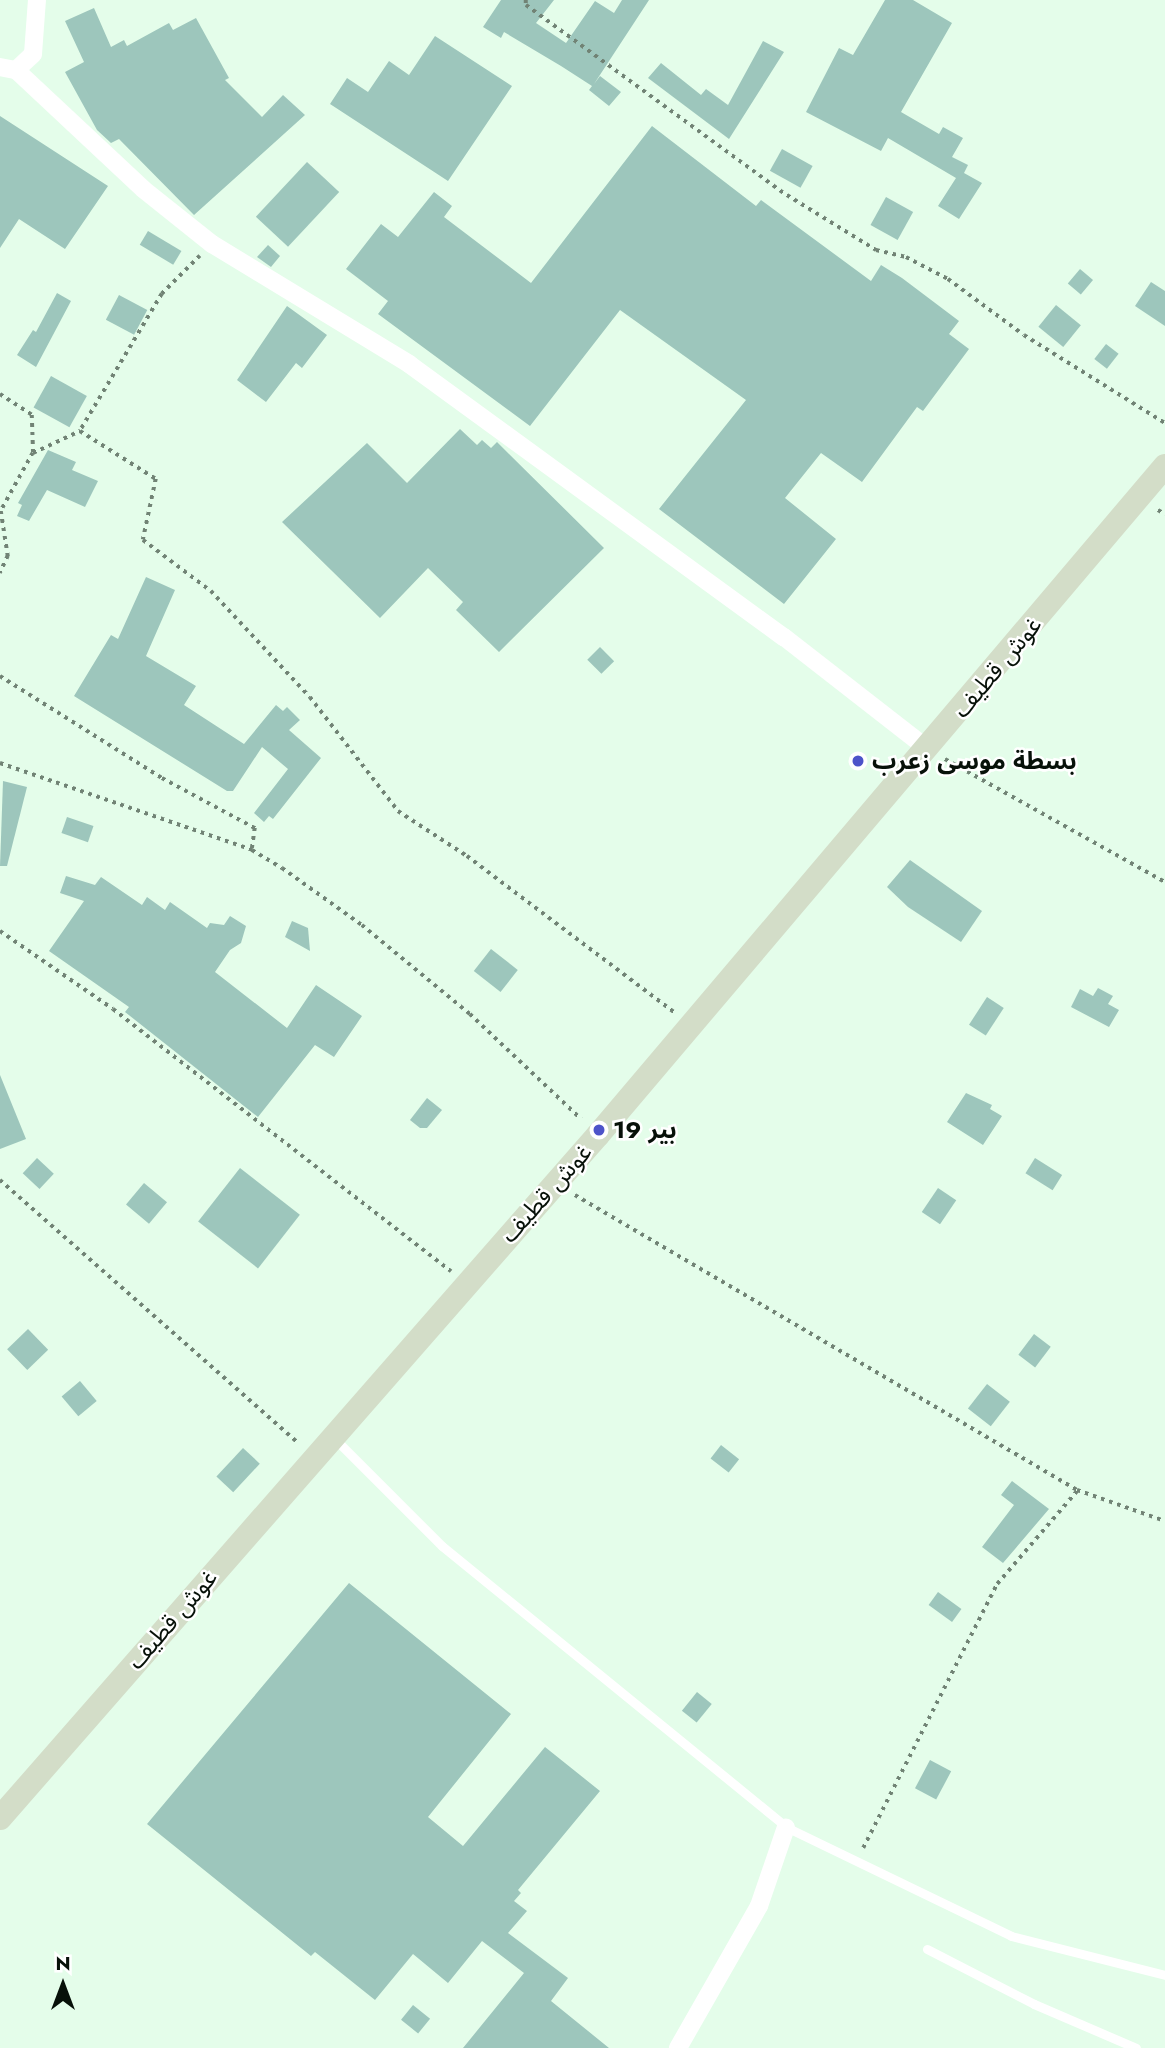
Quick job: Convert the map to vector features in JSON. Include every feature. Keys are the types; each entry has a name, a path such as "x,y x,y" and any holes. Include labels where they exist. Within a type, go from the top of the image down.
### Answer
{"main road":[{"name":"غوش قطيف","path":"0,1818 331,1435 598,1135 690,1024 928,749 1165,466"}],"street":[{"path":"37,0 33,54 8,69 143,189 212,244 409,364 784,636 928,749"},
{"path":"678,2048 758,1906 786,1827"}],"lane":[{"path":"331,1435 442,1545 786,1827 1011,1936 1165,1975"},
{"path":"928,1949 1034,2004 1136,2048"}],"path":[{"path":"526,0 526,5 788,195 876,250 905,257 948,279 1024,335 1165,423"},
{"path":"33,453 80,431 162,294 212,244"},
{"path":"0,394 32,415 33,453 1,510 8,556 0,573"},
{"path":"80,431 156,479 143,540 211,591 310,696 398,811 467,856 690,1024"},
{"path":"0,676 162,778 255,828 252,850"},
{"path":"928,749 1165,882"},
{"path":"0,762 252,850 373,934 470,1014 598,1135"},
{"path":"0,931 113,1009 466,1283"},
{"path":"0,1180 313,1456"},
{"path":"555,1183 1077,1490 1165,1521"},
{"path":"856,1863 997,1584 1077,1490"}],"building":[{"path":"501,0 554,0 536,23 566,43 595,1 614,13 622,0 649,0 594,84 600,76 621,92 609,106 589,90 592,86 561,66 504,32 501,38 483,27"},
{"path":"885,0 913,0 952,23 901,112 939,134 943,127 963,138 952,157 968,165 964,173 982,183 959,219 938,206 956,178 888,138 881,151 806,112 839,48 853,55"},
{"path":"94,8 111,47 124,40 127,46 169,23 173,30 196,18 229,78 225,80 262,117 283,95 305,115 194,215 119,139 111,143 97,130 65,72 84,62 65,21"},
{"path":"435,36 512,86 448,181 330,104 347,78 368,92 389,61 409,75"},
{"path":"763,41 784,52 729,139 648,78 661,63 701,95 706,89 728,105"},
{"path":"0,116 108,186 65,249 19,219 0,248"},
{"path":"652,126 756,206 761,200 871,281 881,265 902,278 959,321 949,334 969,349 923,411 917,407 862,482 821,453 785,498 836,539 784,604 659,509 746,400 620,310 530,426 378,314 388,301 346,269 381,224 398,237 434,192 452,206 444,217 531,283"},
{"path":"782,149 813,166 800,188 770,171"},
{"path":"307,162 339,192 288,247 256,217"},
{"path":"886,197 913,212 898,240 870,225"},
{"path":"148,231 181,251 173,265 140,245"},
{"path":"268,245 280,256 271,267 257,257"},
{"path":"1080,269 1093,280 1081,294 1068,284"},
{"path":"1151,282 1165,291 1165,326 1135,306"},
{"path":"57,293 71,301 36,367 17,355 33,330 36,332"},
{"path":"119,295 147,310 134,335 106,320"},
{"path":"1056,305 1081,325 1063,347 1038,327"},
{"path":"287,306 327,335 302,368 296,363 266,402 237,380"},
{"path":"1106,344 1119,354 1107,369 1094,359"},
{"path":"51,376 87,396 69,427 34,407"},
{"path":"460,429 477,445 482,440 491,448 497,442 604,548 499,652 456,610 463,602 428,568 380,618 282,522 367,443 407,483"},
{"path":"48,450 76,462 72,470 98,481 85,507 47,490 29,521 17,516 22,505 18,503"},
{"path":"146,577 175,590 146,656 196,686 184,705 244,744 276,705 283,711 287,707 300,720 289,730 321,758 273,819 269,816 264,822 254,813 288,769 262,747 233,791 227,791 74,696 111,635 118,639"},
{"path":"600,647 614,661 601,674 587,660"},
{"path":"3,781 27,787 7,866 0,866"},
{"path":"67,817 93,826 88,842 61,833"},
{"path":"910,860 982,911 961,942 908,907 887,887"},
{"path":"66,876 95,885 101,877 142,905 147,897 165,910 170,902 207,928 210,923 224,925 230,916 246,926 241,943 230,950 215,972 287,1028 316,985 362,1016 334,1057 315,1045 258,1117 125,1012 129,1007 49,951 84,901 60,893"},
{"path":"292,921 308,928 310,951 285,937"},
{"path":"491,949 518,970 501,992 474,971"},
{"path":"1098,988 1113,996 1108,1004 1119,1010 1109,1027 1071,1007 1080,989 1093,996"},
{"path":"987,997 1004,1008 986,1036 969,1025"},
{"path":"0,1075 26,1139 0,1149"},
{"path":"966,1093 992,1105 990,1109 1002,1116 983,1145 947,1122"},
{"path":"427,1098 442,1110 427,1128 420,1128 410,1120"},
{"path":"37,1158 54,1174 39,1189 23,1173"},
{"path":"1035,1158 1062,1175 1053,1190 1025,1173"},
{"path":"240,1168 300,1215 258,1268 198,1222"},
{"path":"144,1183 167,1202 149,1224 126,1204"},
{"path":"938,1188 956,1200 940,1224 922,1212"},
{"path":"28,1329 48,1350 27,1370 7,1349"},
{"path":"1034,1334 1051,1347 1035,1367 1018,1355"},
{"path":"80,1381 97,1401 78,1416 62,1396"},
{"path":"987,1384 1010,1402 991,1426 968,1408"},
{"path":"721,1445 739,1459 729,1473 711,1458"},
{"path":"243,1448 260,1464 233,1492 216,1477"},
{"path":"1012,1481 1049,1509 1003,1563 982,1547 1014,1505 1001,1495"},
{"path":"349,1583 511,1714 428,1817 463,1846 545,1747 600,1791 518,1890 521,1893 514,1901 527,1911 508,1933 568,1978 551,2001 609,2048 463,2048 524,1973 482,1941 448,1983 413,1954 375,2000 315,1952 311,1956 147,1824"},
{"path":"938,1592 961,1609 952,1622 929,1605"},
{"path":"697,1692 712,1704 697,1723 682,1711"},
{"path":"930,1760 951,1771 936,1800 915,1788"},
{"path":"413,2005 430,2019 418,2034 401,2020"}],"place":[{"name":"بسطة موسى زعرب","path":"858,761"},
{"name":"بير 19","path":"599,1130"}]}
